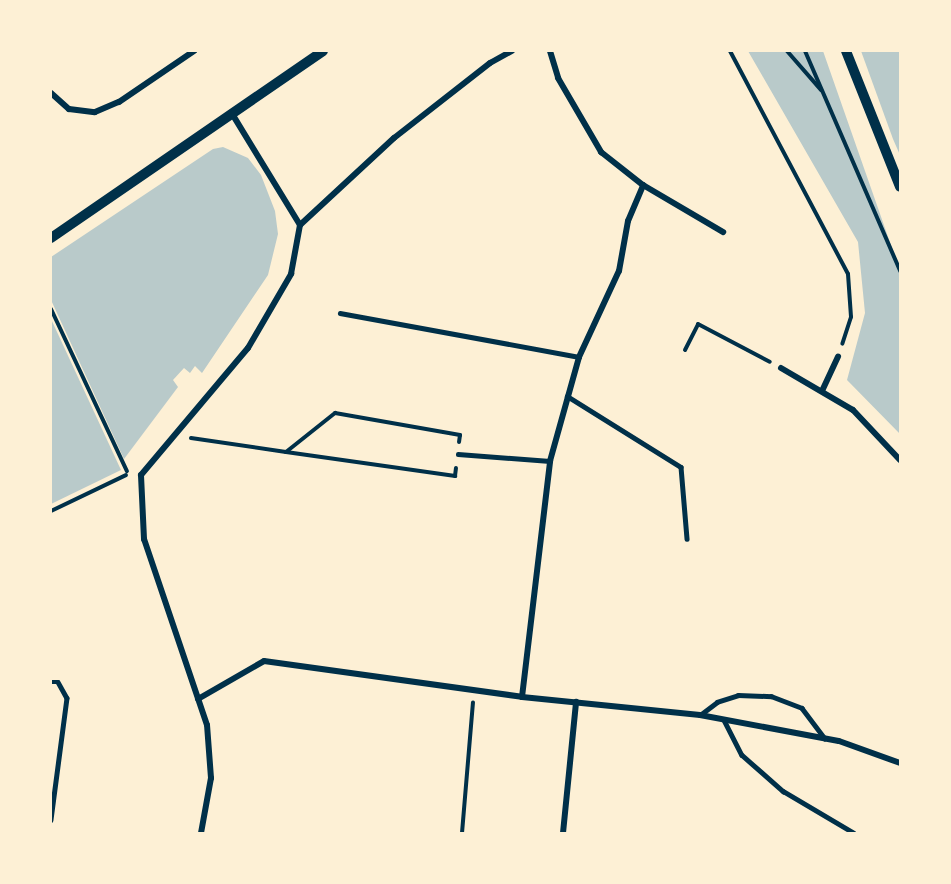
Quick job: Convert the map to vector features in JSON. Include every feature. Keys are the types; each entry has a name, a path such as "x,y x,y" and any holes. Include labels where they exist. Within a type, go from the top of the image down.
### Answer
{"street":[{"path":"51,93 69,109 95,112 119,102 194,51"},
{"path":"51,238 231,111 323,51"},
{"path":"201,833 211,778 207,725 144,539 141,475 248,348 291,274 300,225 394,138 490,63 512,51"},
{"path":"550,51 558,78 601,152 643,185 723,232"},
{"path":"846,51 900,187"},
{"path":"231,111 300,225"},
{"path":"522,697 550,461 579,357 619,271 628,221 643,185"},
{"path":"822,392 838,356"},
{"path":"782,368 853,410 900,460"},
{"path":"198,699 264,661 522,697 700,715 825,738 900,763"},
{"path":"563,833 576,702"}],"lane":[{"path":"340,313 579,357"},
{"path":"567,396 681,467 687,539"},
{"path":"458,454 550,461"},
{"path":"51,682 58,682 67,698 51,820"},
{"path":"700,715 717,702 738,695 771,696 802,708 825,738"},
{"path":"724,720 742,755 783,790 854,833"}],"path":[{"path":"730,51 848,273 851,316 838,356"},
{"path":"786,51 823,93"},
{"path":"805,51 900,271"},
{"path":"51,309 128,474"},
{"path":"685,350 698,324 782,368"},
{"path":"173,435 286,452 455,476 460,435 335,413 286,452"},
{"path":"51,511 128,474 141,475"},
{"path":"462,833 474,690"}],"shaded area":[{"path":"748,51 823,51 900,271 900,434 847,380 865,313 858,242"},
{"path":"861,51 900,51 900,155 893,139"},
{"path":"223,147 248,158 261,175 275,211 278,234 268,275 202,373 195,366 190,373 184,368 173,380 178,387 124,459 51,300 51,257 213,149"},
{"path":"51,319 121,470 51,504"}]}
